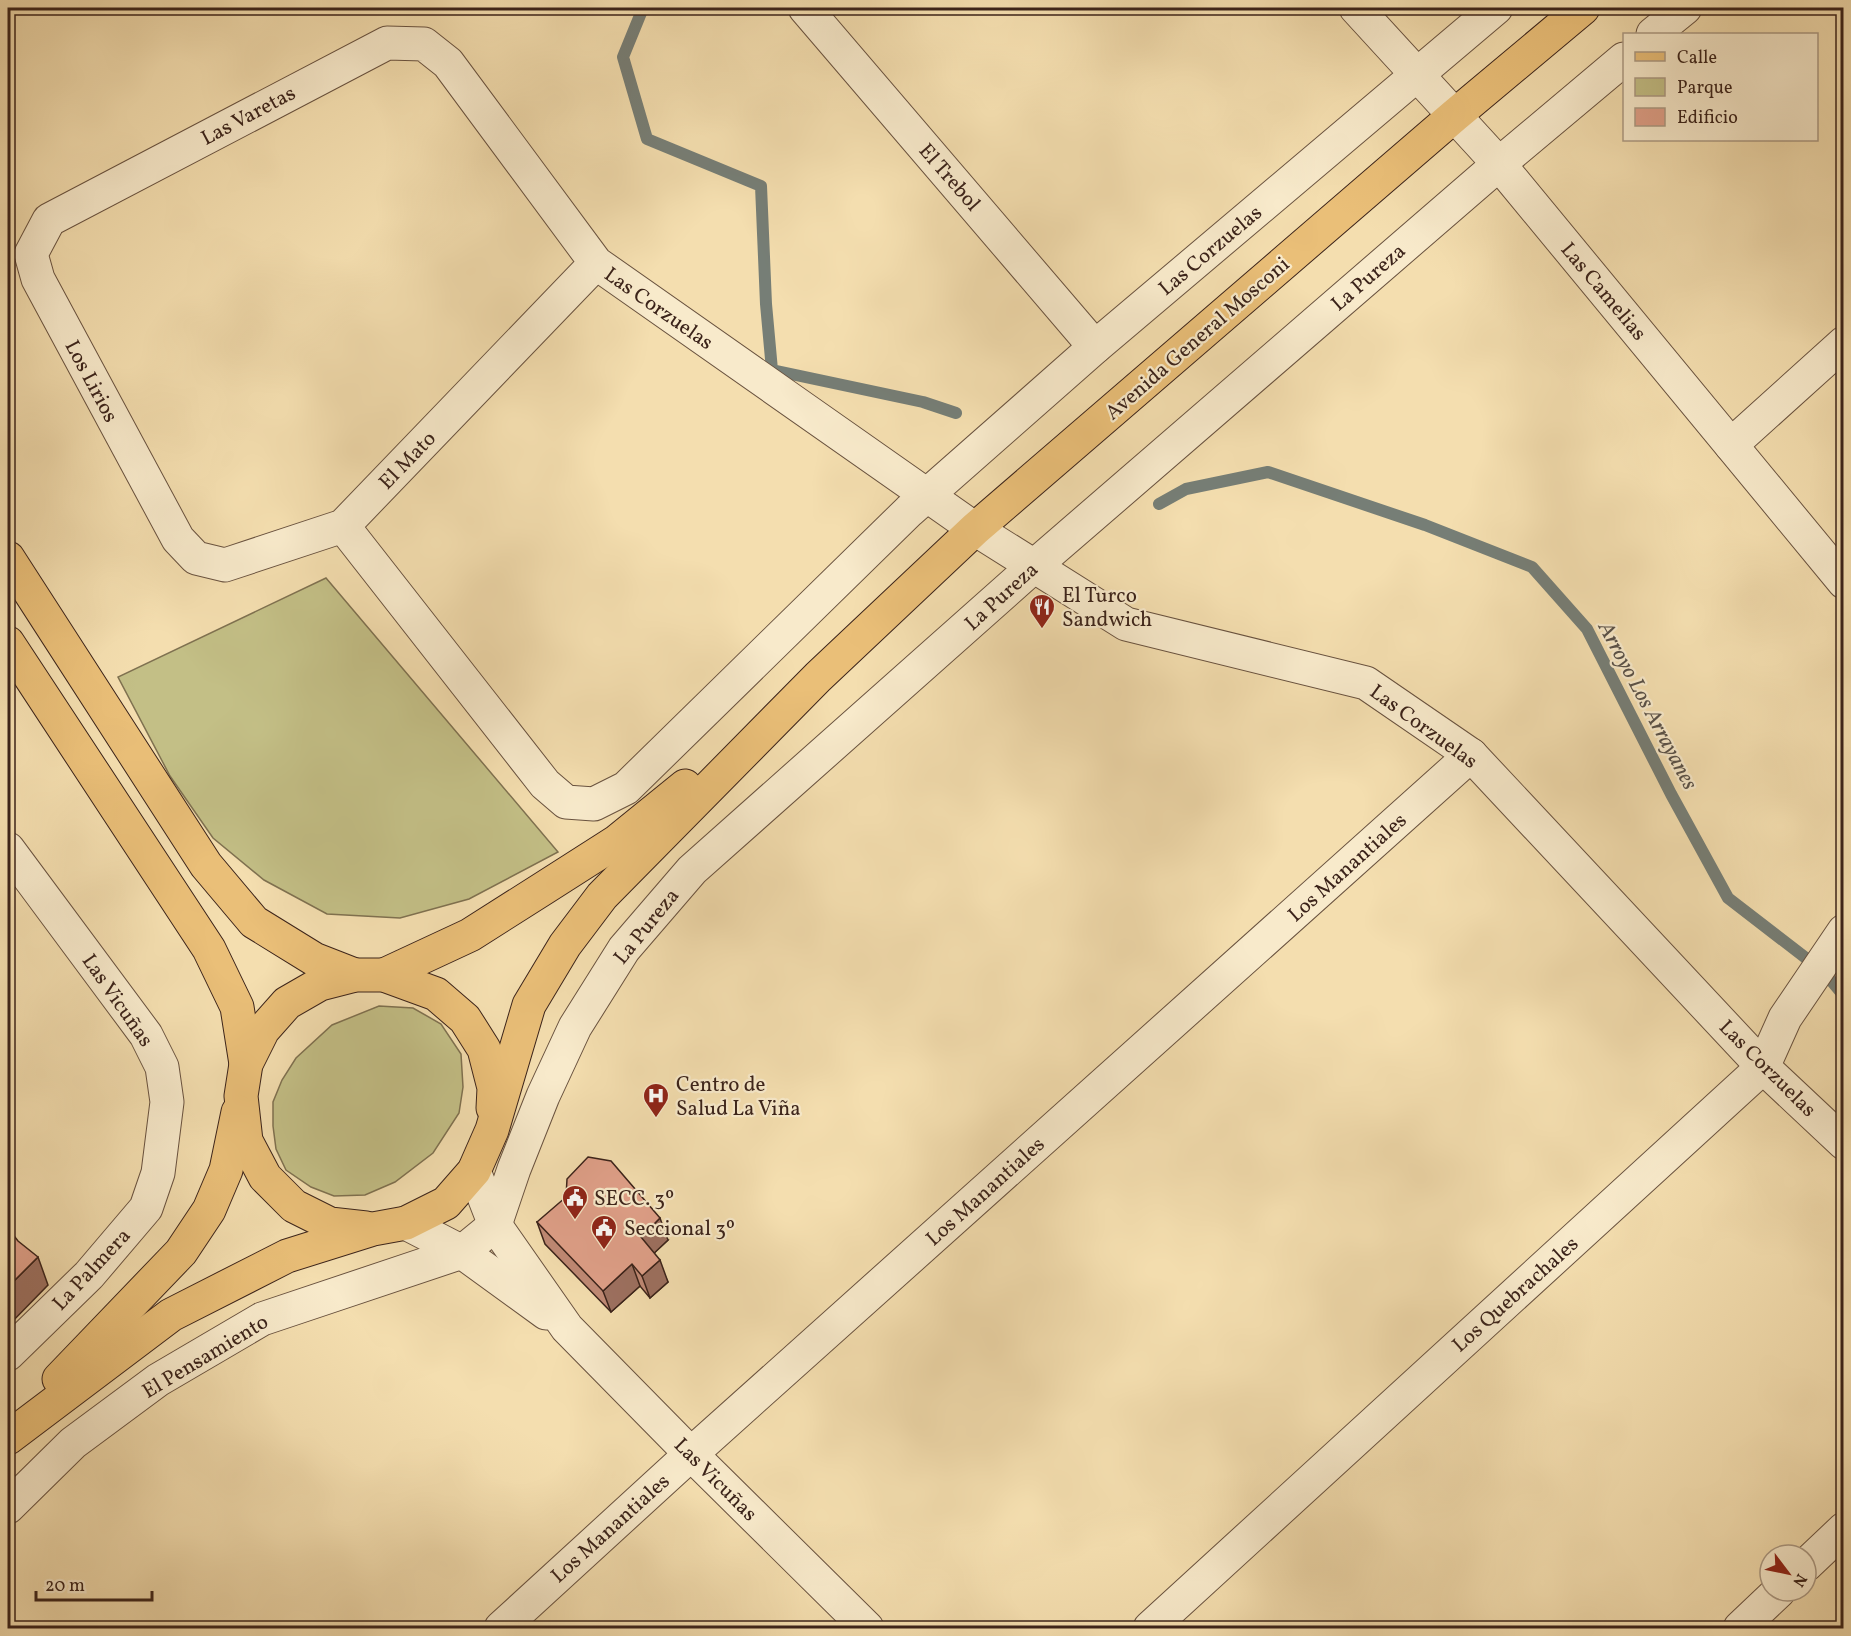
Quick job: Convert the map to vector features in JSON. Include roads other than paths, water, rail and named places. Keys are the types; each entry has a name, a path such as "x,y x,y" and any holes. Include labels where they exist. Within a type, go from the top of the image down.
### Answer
{"main road":[{"name":"Avenida General Mosconi","path":"818,676 975,529 1454,116 1583,8"},
{"path":"8,558 206,865 254,922 314,959 436,994 465,1019 484,1050 494,1088 492,1130"},
{"path":"8,643 209,949 237,1007 246,1064"},
{"path":"8,1433 181,1252 209,1210 226,1170 246,1064 263,1030 287,1003 320,984 369,975 470,935 616,842 818,676"},
{"path":"8,1438 171,1315 287,1256 373,1229 406,1223 446,1203 474,1172 492,1130 529,1005 565,945 602,896 818,676"},
{"path":"241,1096 246,1141 265,1177 294,1206 330,1224 373,1229"}],"street":[{"name":"El Trebol","path":"805,8 1095,347"},
{"name":"Las Camelias","path":"1356,8 1499,164 1844,582"},
{"name":"Las Corzuelas","path":"343,526 545,784 566,802 594,804 626,788 900,520 1095,347 1496,8"},
{"path":"1654,33 1685,8"},
{"name":"Las Varetas","path":"49,220 387,43 424,44 448,63"},
{"name":"La Pureza","path":"495,1225 543,1096 575,1027 624,949 692,870 1034,567 1499,164 1623,60"},
{"name":"Las Corzuelas","path":"448,63 596,263 975,529 1126,624 1366,683 1471,756 1763,1067 1844,1143"},
{"name":"Los Lirios","path":"49,220 31,254 38,279 178,539"},
{"name":"El Mato","path":"178,539 196,558 225,565 343,526 596,263"},
{"path":"1731,445 1844,343"},
{"name":"Los Manantiales","path":"501,1629 691,1454 1471,756"},
{"name":"Las Vicuñas","path":"8,849 146,1035 162,1067 167,1102 158,1173"},
{"name":"Los Quebrachales","path":"1150,1629 1763,1067 1785,1018 1844,931"},
{"name":"Las Vicuñas","path":"474,1172 495,1225 567,1328"},
{"name":"La Palmera","path":"8,1354 89,1275 146,1208 158,1173"},
{"name":"Las Vicuñas","path":"406,1223 462,1252 567,1328 867,1629"},
{"name":"El Pensamiento","path":"8,1507 74,1443 149,1387 262,1319 462,1252 495,1225"},
{"path":"1818,1554 1844,1529"},
{"path":"1740,1629 1767,1603"}],"waterway":[{"name":"Arroyo Los Arrayanes","path":"643,8 623,57 647,139 761,186 766,304 772,370 923,402 956,413"},
{"name":"Arroyo Los Arrayanes","path":"1159,504 1186,489 1268,472 1425,525 1532,567 1587,629 1671,794 1728,898 1824,972 1844,996"}],"place":[{"name":"El Turco Sandwich","path":"1042,630"},
{"name":"Centro de Salud La Viña","path":"656,1119"},
{"name":"SECC. 3º","path":"575,1221"},
{"name":"Seccional 3º","path":"604,1251"}]}
